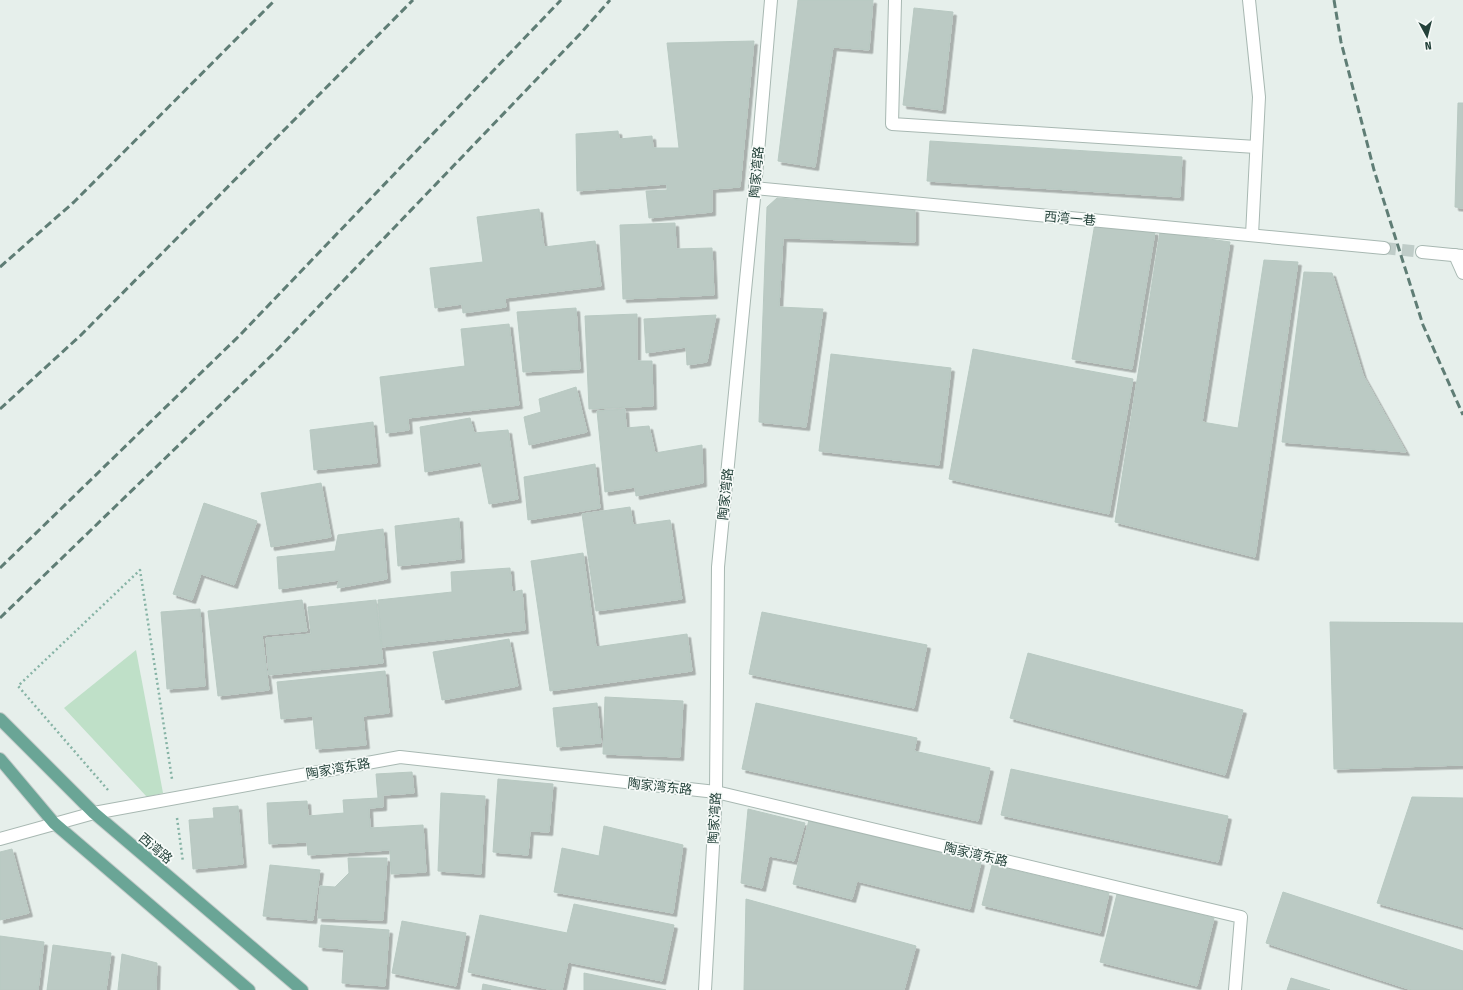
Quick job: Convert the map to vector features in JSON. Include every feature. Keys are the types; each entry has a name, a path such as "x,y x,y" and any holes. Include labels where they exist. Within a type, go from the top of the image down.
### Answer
{"main road":[{"name":"西湾路","path":"0,718 94,813 302,990"},
{"path":"0,759 54,823 249,990"}],"street":[{"name":"陶家湾路","path":"705,990 716,792 718,567 755,188 771,0"},
{"path":"895,0 892,124 1256,147"},
{"path":"1249,0 1259,97 1252,235"},
{"name":"西湾一巷","path":"755,188 1384,248"},
{"path":"1422,252 1459,255 1463,274"},
{"name":"陶家湾东路","path":"0,839 94,813 400,757 716,792 1241,917 1234,990"}],"path":[{"path":"123,808 18,686 140,570 175,798 187,892"}],"green space":[{"path":"136,650 163,793 147,797 64,708"}],"building":[{"path":"798,0 873,0 869,50 833,47 815,167 778,161"},
{"path":"914,8 953,12 942,110 903,105"},
{"path":"754,41 740,187 712,189 712,212 649,218 646,191 667,190 667,184 577,191 576,134 618,131 619,139 652,136 653,148 679,148 667,43"},
{"path":"1458,103 1463,103 1463,208 1455,207"},
{"path":"930,141 1182,157 1180,197 927,181"},
{"path":"777,198 915,209 915,242 783,238 779,307 823,309 806,427 759,422 767,207"},
{"path":"539,209 544,247 595,241 601,286 505,298 506,307 463,313 462,304 435,308 430,268 483,262 477,217"},
{"path":"675,223 676,249 712,248 714,295 623,299 620,225"},
{"path":"1095,223 1155,232 1132,369 1072,359"},
{"path":"1160,232 1230,242 1202,422 1238,428 1264,260 1298,262 1255,557 1115,522"},
{"path":"1304,272 1332,273 1363,375 1406,452 1282,442"},
{"path":"576,308 580,369 523,372 517,312"},
{"path":"637,314 637,361 652,361 653,406 589,409 585,316"},
{"path":"716,315 707,362 687,365 686,347 646,353 644,319"},
{"path":"509,324 519,405 408,418 409,430 386,433 380,377 465,366 461,329"},
{"path":"973,349 1133,379 1109,514 949,479"},
{"path":"831,354 951,368 939,465 819,451"},
{"path":"576,387 587,432 529,445 524,417 541,412 539,399"},
{"path":"625,409 626,428 649,426 655,453 702,445 703,483 636,496 635,487 605,492 597,411"},
{"path":"470,418 474,433 508,430 518,499 489,504 481,462 425,472 420,427"},
{"path":"373,422 377,463 314,470 310,430"},
{"path":"595,464 600,508 528,520 524,477"},
{"path":"321,483 331,537 271,547 261,493"},
{"path":"204,503 257,521 234,585 201,574 192,600 173,594"},
{"path":"630,507 633,525 670,520 682,599 596,611 582,514"},
{"path":"459,518 461,559 398,566 395,526"},
{"path":"383,529 387,579 337,588 339,580 279,589 277,557 335,551 338,535"},
{"path":"583,553 596,647 687,634 692,671 550,691 531,561"},
{"path":"510,568 512,592 522,590 525,630 382,647 378,600 452,592 451,572"},
{"path":"302,600 307,631 262,635 269,690 218,696 208,611"},
{"path":"376,600 383,663 269,675 266,638 311,634 308,607"},
{"path":"200,609 205,686 167,689 161,612"},
{"path":"762,612 927,645 914,708 749,674"},
{"path":"1330,622 1463,623 1463,765 1334,769"},
{"path":"509,639 518,686 442,700 433,652"},
{"path":"1028,653 1243,710 1225,775 1010,718"},
{"path":"385,671 389,713 363,716 366,745 316,749 313,716 281,719 277,682"},
{"path":"605,697 683,701 680,757 603,754"},
{"path":"597,703 601,743 557,747 553,708"},
{"path":"756,703 917,738 914,751 990,768 978,821 742,769"},
{"path":"1011,769 1228,816 1218,862 1001,815"},
{"path":"412,772 414,793 383,795 383,807 369,808 370,828 423,825 426,872 391,874 390,850 308,855 307,842 269,844 267,803 307,801 308,816 344,813 343,800 378,798 376,774"},
{"path":"498,779 553,784 549,832 530,831 528,855 493,852"},
{"path":"441,793 485,796 481,874 438,871"},
{"path":"1412,797 1463,798 1463,927 1377,903"},
{"path":"238,806 243,864 193,869 189,820 214,818 213,808"},
{"path":"748,809 805,823 794,861 769,856 762,888 741,883"},
{"path":"809,820 981,862 970,909 857,881 852,899 793,884"},
{"path":"604,826 683,845 673,913 554,892 562,848 599,856"},
{"path":"12,849 29,913 0,920 0,852"},
{"path":"348,858 387,858 383,920 318,918 320,886 335,887 349,873"},
{"path":"270,865 320,870 313,920 263,916"},
{"path":"992,865 1109,893 1100,933 982,905"},
{"path":"1283,892 1463,951 1463,990 1412,990 1266,943"},
{"path":"1117,894 1214,918 1197,986 1100,962"},
{"path":"746,899 916,946 904,990 744,990"},
{"path":"574,904 674,925 662,981 568,962 562,990 553,990 468,972 480,915 567,933"},
{"path":"402,921 466,933 456,986 392,973"},
{"path":"321,925 389,930 385,986 342,983 344,949 319,947"},
{"path":"0,936 44,942 38,990 0,990"},
{"path":"53,945 111,953 106,990 47,990"},
{"path":"122,954 157,963 156,990 118,990"},
{"path":"584,973 666,990 584,990"},
{"path":"1291,978 1330,990 1287,990"},
{"path":"483,984 511,990 482,990"}],"tunnel":[{"path":"1384,248 1422,252"}],"railway":[{"path":"0,267 74,202 275,0"},
{"path":"0,409 81,335 413,0"},
{"path":"0,568 240,335 561,0"},
{"path":"0,618 273,354 580,34 610,0"},
{"path":"1334,0 1341,42 1374,170 1423,325 1463,415"}]}
